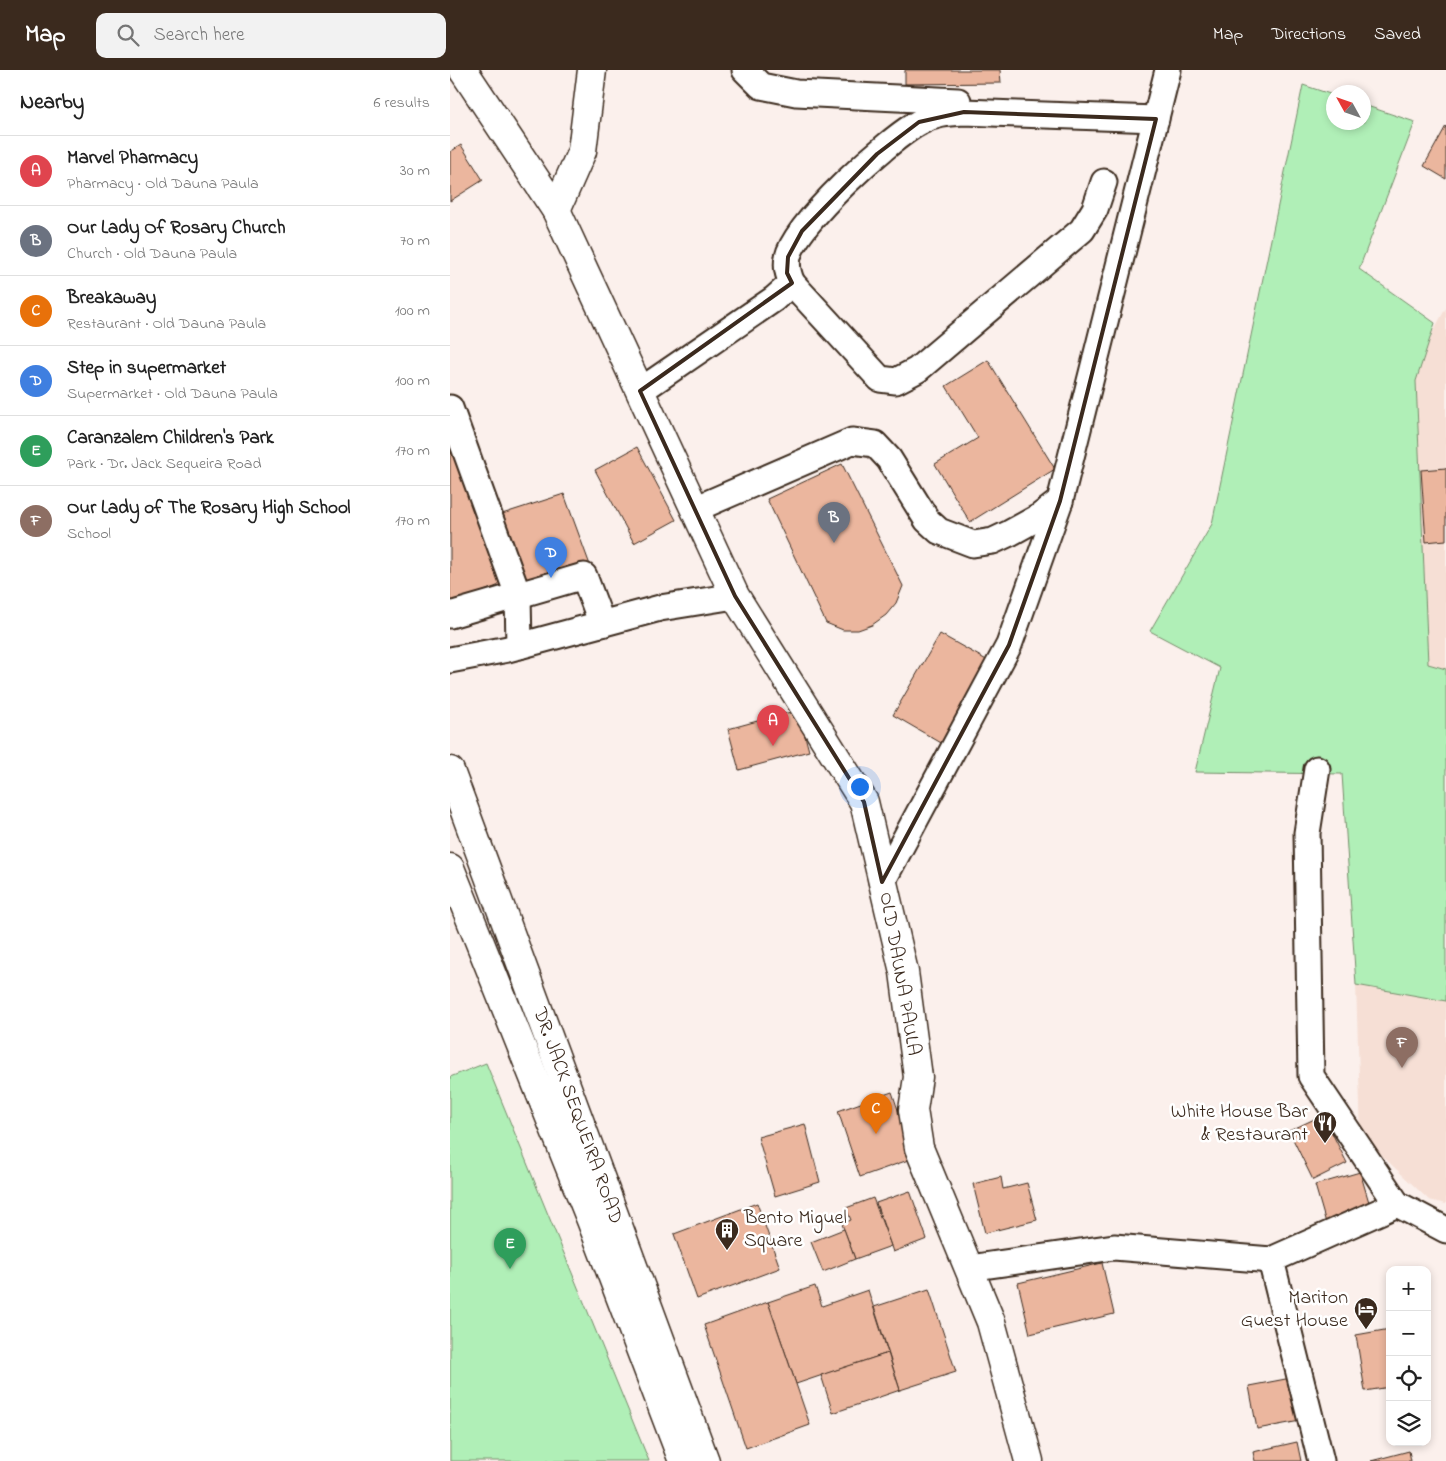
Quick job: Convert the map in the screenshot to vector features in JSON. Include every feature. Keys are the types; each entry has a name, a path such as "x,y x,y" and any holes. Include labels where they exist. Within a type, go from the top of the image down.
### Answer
{"main road":[{"path":"463,70 556,210"},
{"path":"556,210 582,151 592,70"},
{"name":"OLD DAUNA PAULA","path":"556,210 735,596 864,802 904,972 918,1077 913,1110 919,1148 991,1322 1029,1461"},
{"name":"DR. JACK SEQUEIRA ROAD","path":"450,771 705,1461"},
{"name":"DR. JACK SEQUEIRA ROAD","path":"450,868 587,1211 683,1461"}],"street":[{"path":"745,70 761,86 796,93 856,95 926,101 1158,111"},
{"path":"882,882 1009,645 1060,501 1168,70"},
{"path":"1104,182 1090,219 1082,230 917,370 896,381 880,379 792,283 787,273 788,257 802,231 876,154 919,122 947,113 964,112 1158,111"},
{"path":"640,391 774,299 792,283"},
{"path":"450,408 518,595 519,646"},
{"path":"695,508 852,441 875,444 889,459 926,520 938,531 972,544 993,541 1010,534 1039,517 1060,501"},
{"path":"450,615 584,576 602,624"},
{"path":"450,660 519,646 660,608 735,596"},
{"path":"1317,769 1307,833 1311,1076 1398,1204 1446,1230"},
{"path":"969,1268 1114,1247 1271,1260 1398,1204"},
{"path":"1271,1260 1320,1461"}],"highlighted area":[{"path":"964,112 1156,119 1060,501 1009,645 882,882 864,802 735,596 640,391 792,283 787,273 788,257 802,231 877,154 919,122"}],"shaded area":[{"path":"1446,308 1446,669 1428,664 1416,380 1432,333"},
{"path":"1356,985 1446,1001 1446,1204 1429,1200 1361,1136"}],"green space":[{"path":"1303,85 1326,93 1326,130 1371,130 1371,107 1415,122 1359,269 1435,323 1416,381 1428,664 1446,669 1446,1001 1356,985 1342,774 1195,772 1220,668 1150,631 1212,524"},
{"path":"486,1063 649,1461 450,1461 450,1077"}],"building":[{"path":"905,70 1000,70 1001,83 905,84"},
{"path":"1446,126 1446,179 1424,166"},
{"path":"461,145 483,180 450,201 450,152"},
{"path":"988,360 1055,469 970,522 935,464 978,438 946,386"},
{"path":"450,421 510,581 450,604"},
{"path":"637,447 676,520 634,543 595,470"},
{"path":"842,464 903,586 896,603 886,615 872,625 858,630 843,630 826,623 767,499"},
{"path":"1446,468 1446,540 1426,542 1421,470"},
{"path":"564,494 590,565 519,584 496,516"},
{"path":"940,634 990,662 943,744 893,715"},
{"path":"798,710 809,751 739,770 728,729"},
{"path":"892,1092 914,1158 860,1177 838,1111"},
{"path":"1323,1115 1347,1163 1313,1180 1289,1131"},
{"path":"805,1124 820,1182 775,1196 758,1137"},
{"path":"1360,1172 1371,1209 1326,1223 1315,1185"},
{"path":"1001,1177 1003,1189 1027,1183 1037,1220 985,1233 973,1184"},
{"path":"910,1191 927,1239 893,1252 876,1203"},
{"path":"873,1198 891,1246 855,1259 842,1224 851,1220 846,1208"},
{"name":"Bento Miguel Square","path":"757,1203 780,1268 697,1299 674,1234"},
{"path":"844,1229 855,1259 823,1272 811,1242"},
{"path":"1102,1263 1114,1314 1030,1334 1018,1283"},
{"path":"815,1286 822,1306 868,1290 888,1353 796,1384 768,1302"},
{"path":"929,1289 956,1372 900,1390 874,1307"},
{"path":"768,1302 810,1425 746,1448 704,1325"},
{"path":"1386,1330 1386,1388 1365,1391 1356,1335"},
{"path":"888,1353 900,1390 833,1413 821,1375"},
{"path":"1291,1378 1300,1421 1257,1429 1249,1386"},
{"path":"1297,1442 1301,1461 1255,1461 1253,1452"},
{"path":"1409,1451 1411,1461 1371,1461"}],"place":[{"name":"Our Lady Of Rosary Church","path":"834,543"},
{"name":"Step in supermarket","path":"551,578"},
{"name":"Marvel Pharmacy","path":"773,746"},
{"name":"Our Lady of The Rosary High School","path":"1402,1068"},
{"name":"Breakaway","path":"876,1134"},
{"name":"White House Bar & Restaurant","path":"1325,1144"},
{"name":"Bento Miguel Square","path":"727,1251"},
{"name":"Caranzalem Children's Park","path":"510,1269"},
{"name":"Mariton Guest House","path":"1366,1330"}]}
